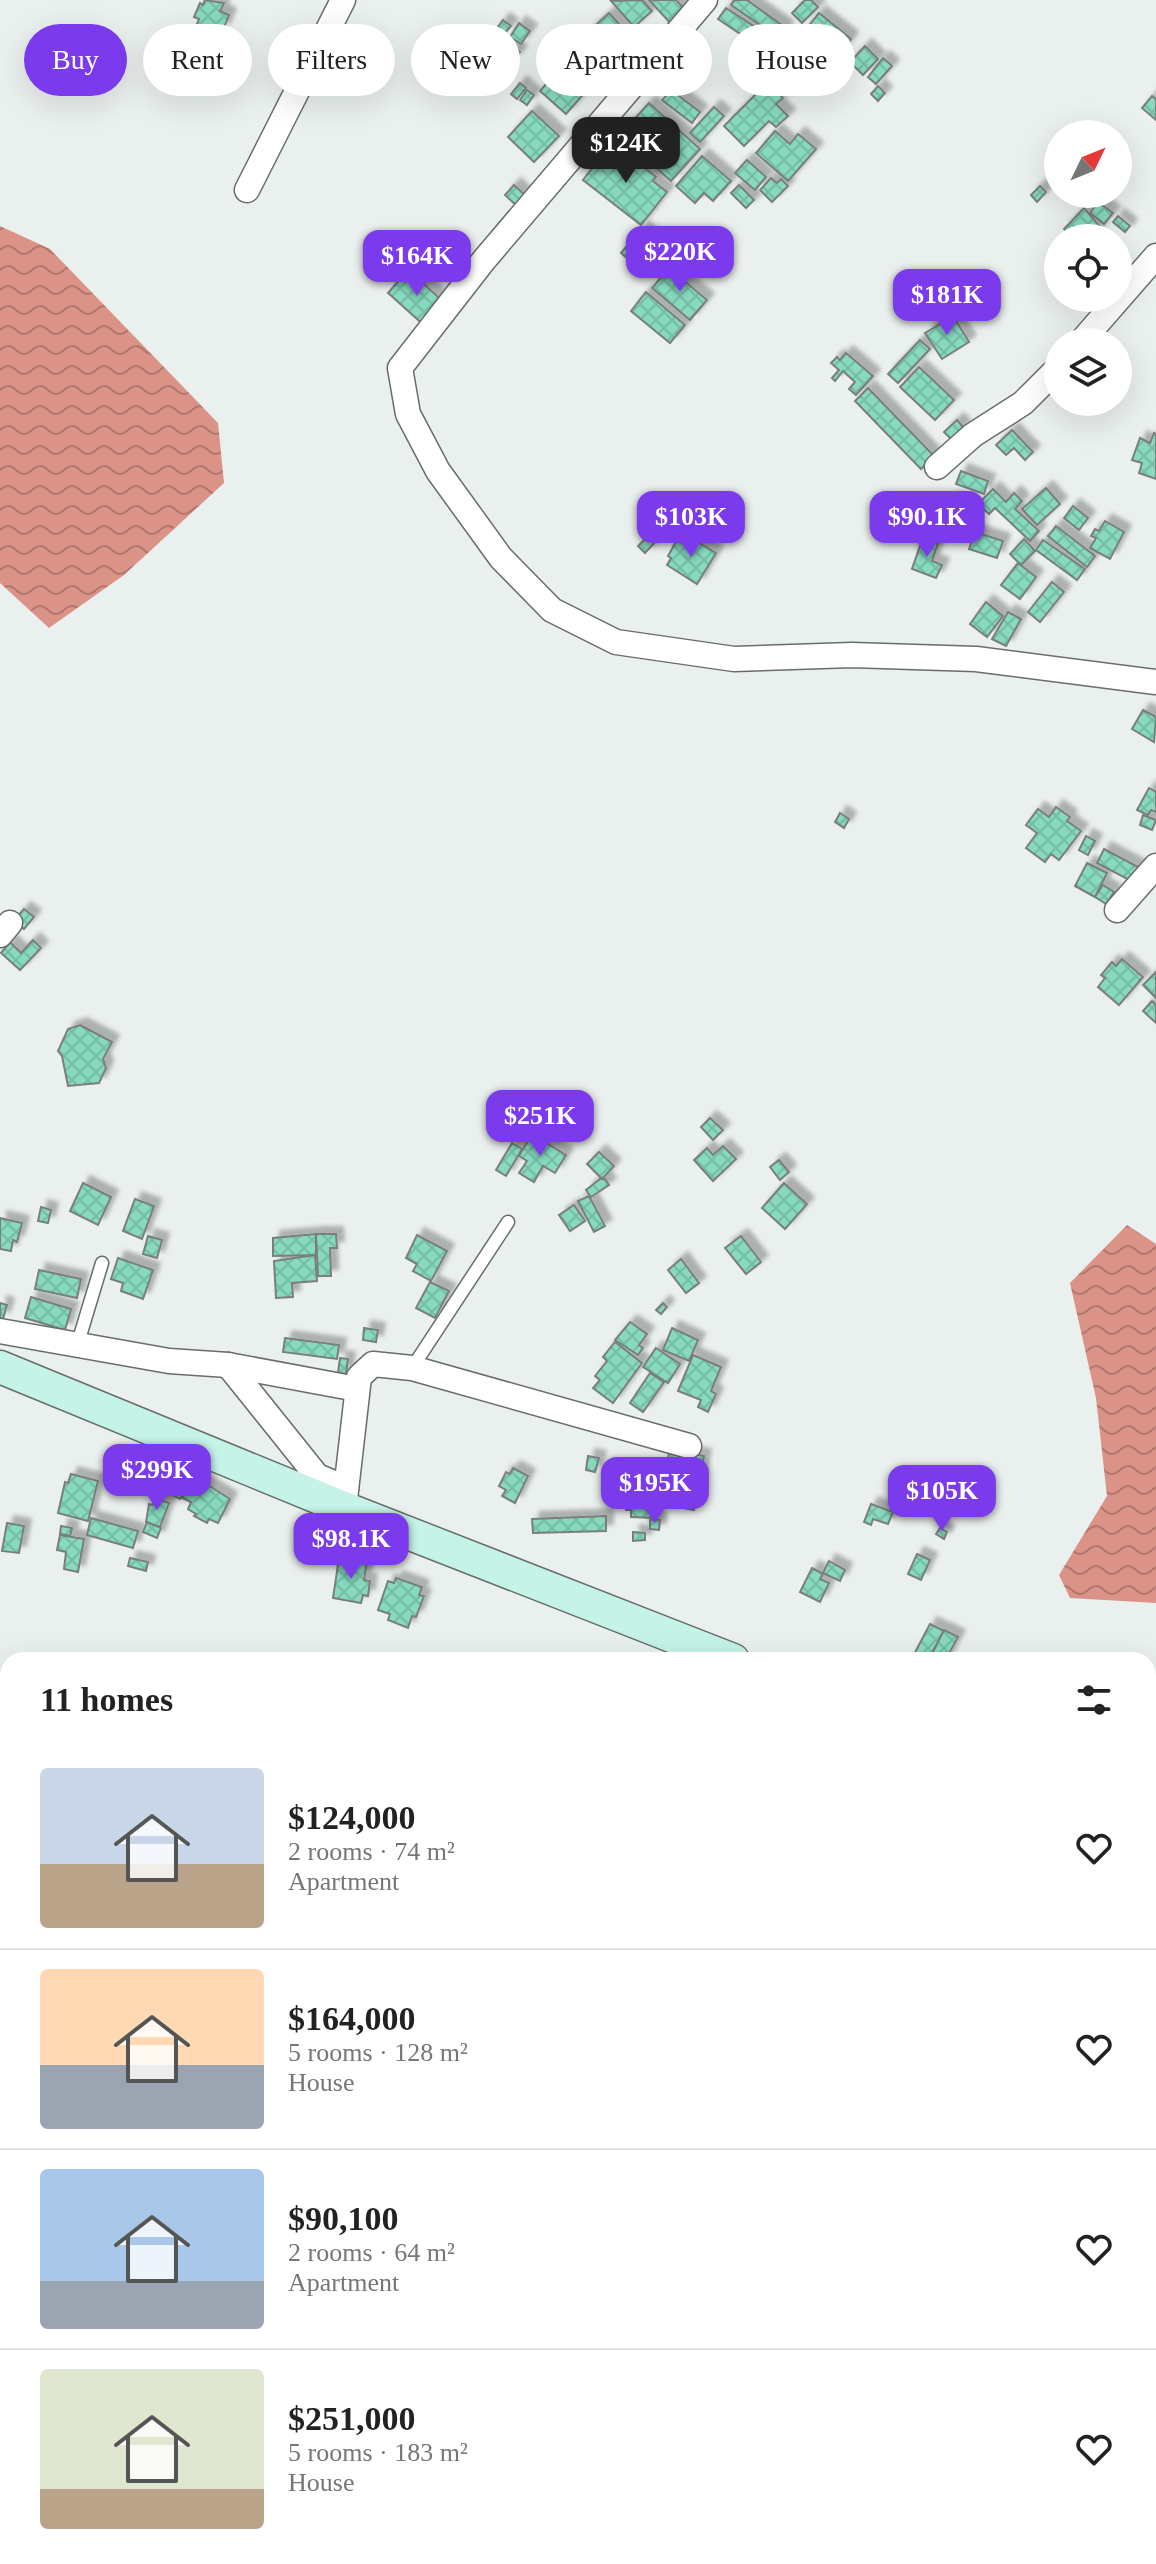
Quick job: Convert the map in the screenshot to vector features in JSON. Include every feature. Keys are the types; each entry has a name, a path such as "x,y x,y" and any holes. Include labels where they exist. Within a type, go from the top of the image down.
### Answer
{"street":[{"path":"247,190 343,0"},
{"path":"705,0 484,260 400,368 408,414 438,471 501,558 552,610 616,642 734,659 852,655 976,659 1156,682"},
{"path":"1093,328 1156,256"},
{"path":"937,467 973,435 1023,403 1044,382"},
{"path":"1117,910 1156,866"},
{"path":"0,1331 169,1361 228,1365 357,1389"},
{"path":"345,1498 359,1377 373,1364 412,1368 689,1446"},
{"path":"228,1365 317,1476 345,1498"},
{"path":"0,1367 345,1498 714,1652"}],"lane":[{"path":"412,1368 508,1222"},
{"path":"77,1346 102,1263"}],"water":[{"path":"0,226 50,249 218,423 224,483 124,575 49,628 0,583"},
{"path":"1127,1225 1156,1244 1156,1603 1070,1598 1059,1575 1107,1496 1096,1398 1070,1283"}],"building":[{"path":"205,0 224,3 220,11 229,15 225,24 197,24 199,19 194,17 200,3 203,5"},
{"path":"642,0 652,11 637,24 631,24 611,1"},
{"path":"649,0 676,0 688,13 677,24 671,24"},
{"path":"734,0 747,0 780,24 759,24 731,5"},
{"path":"805,0 811,0 818,7 802,23 792,13"},
{"path":"726,8 750,24 728,26 718,19"},
{"path":"609,13 619,24 597,24"},
{"path":"819,13 833,24 810,24"},
{"path":"519,23 530,31 521,44 520,24"},
{"path":"865,46 878,59 863,75 855,67 855,57"},
{"path":"883,58 892,66 876,84 868,77"},
{"path":"878,86 885,93 878,101 871,94"},
{"path":"527,90 534,95 527,105 520,100"},
{"path":"546,96 582,96 566,114"},
{"path":"666,96 679,96 700,112 692,123 662,100"},
{"path":"754,96 783,98 776,104 788,116 776,127 769,121 744,146 724,126"},
{"path":"1152,96 1156,99 1156,120 1142,108"},
{"path":"649,103 700,149 671,181 653,165 662,155 646,139 636,150 620,135"},
{"path":"714,107 724,116 700,142 690,133"},
{"path":"532,111 559,136 534,162 508,137"},
{"path":"775,131 790,144 798,134 816,149 788,181 756,153"},
{"path":"610,145 656,177 653,181 667,192 641,225 583,180"},
{"path":"702,156 731,181 713,201 704,193 695,203 676,186"},
{"path":"747,160 766,177 755,190 735,173"},
{"path":"771,178 777,183 781,179 788,186 772,202 760,190"},
{"path":"514,185 527,197 518,207 505,195"},
{"path":"739,185 754,200 746,208 731,193"},
{"path":"1040,186 1044,190 1037,202 1031,195"},
{"path":"1084,208 1098,224 1069,224"},
{"path":"1094,208 1106,208 1113,213 1104,224 1090,213"},
{"path":"1118,216 1128,224 1115,224 1113,222"},
{"path":"642,228 658,242 637,267 621,253"},
{"path":"669,268 707,300 690,320 652,288"},
{"path":"408,270 446,304 426,327 388,293"},
{"path":"646,292 685,325 670,343 631,311"},
{"path":"953,316 969,342 942,359 925,333"},
{"path":"920,340 930,349 898,383 888,374"},
{"path":"846,353 873,376 856,395 849,389 855,382 843,371 835,381 832,378 839,370 831,363 837,357 840,360"},
{"path":"919,367 954,400 935,420 900,387"},
{"path":"868,388 934,456 921,469 855,401"},
{"path":"957,420 963,427 951,439 944,432"},
{"path":"1012,430 1033,452 1025,460 1014,448 1006,455 996,445"},
{"path":"1154,433 1156,479 1139,473 1142,463 1132,460 1140,438 1150,443"},
{"path":"961,471 988,481 984,494 956,484"},
{"path":"1046,488 1060,504 1037,525 1022,509"},
{"path":"993,489 1006,502 1014,493 1022,501 1015,509 1039,531 1030,541 995,508 989,514 978,504"},
{"path":"953,499 964,505 959,514 948,509"},
{"path":"1073,506 1088,518 1079,530 1064,518"},
{"path":"932,510 939,513 935,523 928,519"},
{"path":"1105,521 1124,532 1110,559 1090,548 1096,538 1091,536 1095,529 1099,531"},
{"path":"1056,526 1095,556 1087,567 1048,536"},
{"path":"652,532 658,539 645,553 638,546"},
{"path":"975,532 1003,541 997,558 969,549"},
{"path":"686,535 716,553 697,584 667,565 671,558 668,556 677,540 682,543"},
{"path":"923,537 938,543 932,561 942,565 936,578 912,569"},
{"path":"1024,539 1035,551 1021,565 1010,554"},
{"path":"1043,540 1085,569 1077,580 1036,550"},
{"path":"1018,563 1036,577 1020,599 1001,585"},
{"path":"1052,582 1064,592 1040,622 1028,612"},
{"path":"986,602 1003,616 987,637 970,624"},
{"path":"1008,612 1021,619 1006,646 992,639"},
{"path":"1143,710 1156,717 1154,742 1132,729"},
{"path":"1149,788 1156,792 1156,812 1151,810 1148,815 1137,810"},
{"path":"1056,807 1070,817 1067,821 1081,831 1059,860 1051,854 1045,862 1026,848 1037,833 1026,825 1038,809 1049,817"},
{"path":"840,813 849,819 844,828 835,822"},
{"path":"1143,815 1156,820 1152,830 1140,825"},
{"path":"1086,836 1095,841 1088,855 1079,850"},
{"path":"1104,849 1138,867 1131,881 1097,863"},
{"path":"1087,863 1107,873 1095,897 1075,886"},
{"path":"1103,885 1114,892 1106,904 1095,897"},
{"path":"24,909 34,917 24,929 14,921"},
{"path":"33,940 41,948 20,970 1,953 10,942 21,953"},
{"path":"1122,959 1143,977 1119,1005 1098,987 1105,978 1101,975 1112,962 1116,966"},
{"path":"1156,972 1156,998 1143,985"},
{"path":"1152,1001 1156,1005 1156,1023 1143,1011"},
{"path":"80,1025 112,1042 103,1059 106,1068 99,1083 68,1086 62,1056 58,1051 68,1029"},
{"path":"710,1118 723,1130 713,1140 701,1127"},
{"path":"532,1134 566,1155 555,1173 543,1166 534,1182 519,1173 527,1161 519,1156"},
{"path":"512,1143 522,1149 506,1176 496,1170"},
{"path":"723,1146 736,1159 713,1181 694,1160 707,1148 713,1155"},
{"path":"599,1152 614,1166 602,1179 587,1164"},
{"path":"779,1160 789,1172 780,1180 770,1167"},
{"path":"600,1179 605,1179 609,1185 591,1197 586,1190"},
{"path":"83,1183 111,1197 98,1225 70,1211"},
{"path":"784,1183 807,1204 785,1229 762,1208"},
{"path":"589,1196 605,1226 594,1232 578,1201"},
{"path":"135,1199 154,1206 142,1239 123,1231"},
{"path":"574,1205 585,1221 570,1231 559,1215"},
{"path":"41,1207 51,1210 48,1223 38,1221"},
{"path":"0,1218 22,1223 11,1251 0,1249"},
{"path":"316,1234 336,1234 337,1248 330,1248 331,1276 318,1276"},
{"path":"316,1234 316,1255 273,1256 273,1238"},
{"path":"417,1235 447,1251 431,1281 413,1271 417,1264 406,1258"},
{"path":"148,1236 162,1240 157,1258 143,1254"},
{"path":"741,1236 761,1262 746,1274 725,1248"},
{"path":"315,1255 317,1281 292,1283 293,1297 276,1298 274,1261"},
{"path":"118,1258 153,1270 143,1299 121,1291 123,1283 111,1279"},
{"path":"681,1259 699,1283 686,1293 668,1270"},
{"path":"39,1270 81,1279 77,1298 35,1289"},
{"path":"430,1282 449,1291 435,1318 416,1308"},
{"path":"31,1297 71,1309 65,1330 25,1318"},
{"path":"0,1303 7,1305 3,1319 0,1318"},
{"path":"663,1303 667,1307 661,1314 656,1310"},
{"path":"630,1322 647,1334 639,1345 643,1348 638,1355 615,1340"},
{"path":"364,1328 378,1330 376,1342 363,1340"},
{"path":"672,1328 698,1340 689,1361 663,1350"},
{"path":"285,1338 339,1345 337,1359 283,1352"},
{"path":"615,1342 642,1363 613,1403 593,1388 600,1380 595,1376 607,1361 603,1357"},
{"path":"656,1348 680,1364 668,1383 643,1367"},
{"path":"693,1355 721,1367 711,1391 716,1394 708,1412 698,1407 701,1400 678,1391"},
{"path":"340,1358 348,1359 346,1374 338,1373"},
{"path":"650,1373 664,1382 643,1412 630,1403"},
{"path":"670,1448 685,1451 674,1506 659,1503"},
{"path":"687,1453 704,1456 694,1510 678,1507"},
{"path":"588,1456 599,1458 595,1472 586,1470"},
{"path":"513,1468 528,1476 515,1503 502,1496 506,1490 499,1486 506,1472 510,1474"},
{"path":"71,1474 98,1481 88,1521 58,1513 65,1482 68,1483"},
{"path":"194,1476 230,1499 218,1523 209,1519 207,1523 194,1516 196,1514 188,1509 191,1502 182,1498"},
{"path":"656,1476 657,1485 621,1486 621,1478"},
{"path":"624,1487 624,1497 610,1498 609,1488"},
{"path":"176,1488 184,1492 180,1499 172,1495"},
{"path":"628,1488 656,1490 654,1518 631,1517 631,1510 626,1510"},
{"path":"155,1498 169,1503 160,1527 146,1522 149,1504 152,1505"},
{"path":"871,1504 893,1512 888,1524 873,1519 871,1525 864,1522"},
{"path":"606,1516 606,1531 533,1533 532,1519"},
{"path":"91,1518 138,1531 133,1548 87,1535"},
{"path":"650,1520 660,1520 659,1530 650,1529"},
{"path":"147,1522 161,1528 157,1538 143,1532"},
{"path":"7,1523 24,1526 19,1553 2,1551"},
{"path":"61,1526 72,1528 70,1536 60,1534"},
{"path":"940,1528 947,1532 944,1539 936,1534"},
{"path":"633,1532 645,1533 645,1540 633,1541"},
{"path":"60,1535 84,1539 78,1572 64,1569 66,1552 57,1550"},
{"path":"917,1554 930,1560 921,1580 908,1574"},
{"path":"130,1558 148,1562 146,1571 128,1566"},
{"path":"339,1558 367,1562 364,1580 370,1581 368,1596 363,1595 361,1603 333,1598"},
{"path":"829,1561 845,1570 840,1581 823,1573"},
{"path":"812,1568 823,1574 820,1579 829,1583 820,1602 800,1592"},
{"path":"396,1578 422,1587 419,1595 424,1596 408,1628 388,1620 390,1614 378,1610 388,1581 394,1583"},
{"path":"930,1624 944,1631 932,1652 915,1652"},
{"path":"944,1630 958,1637 950,1652 933,1652"}]}
